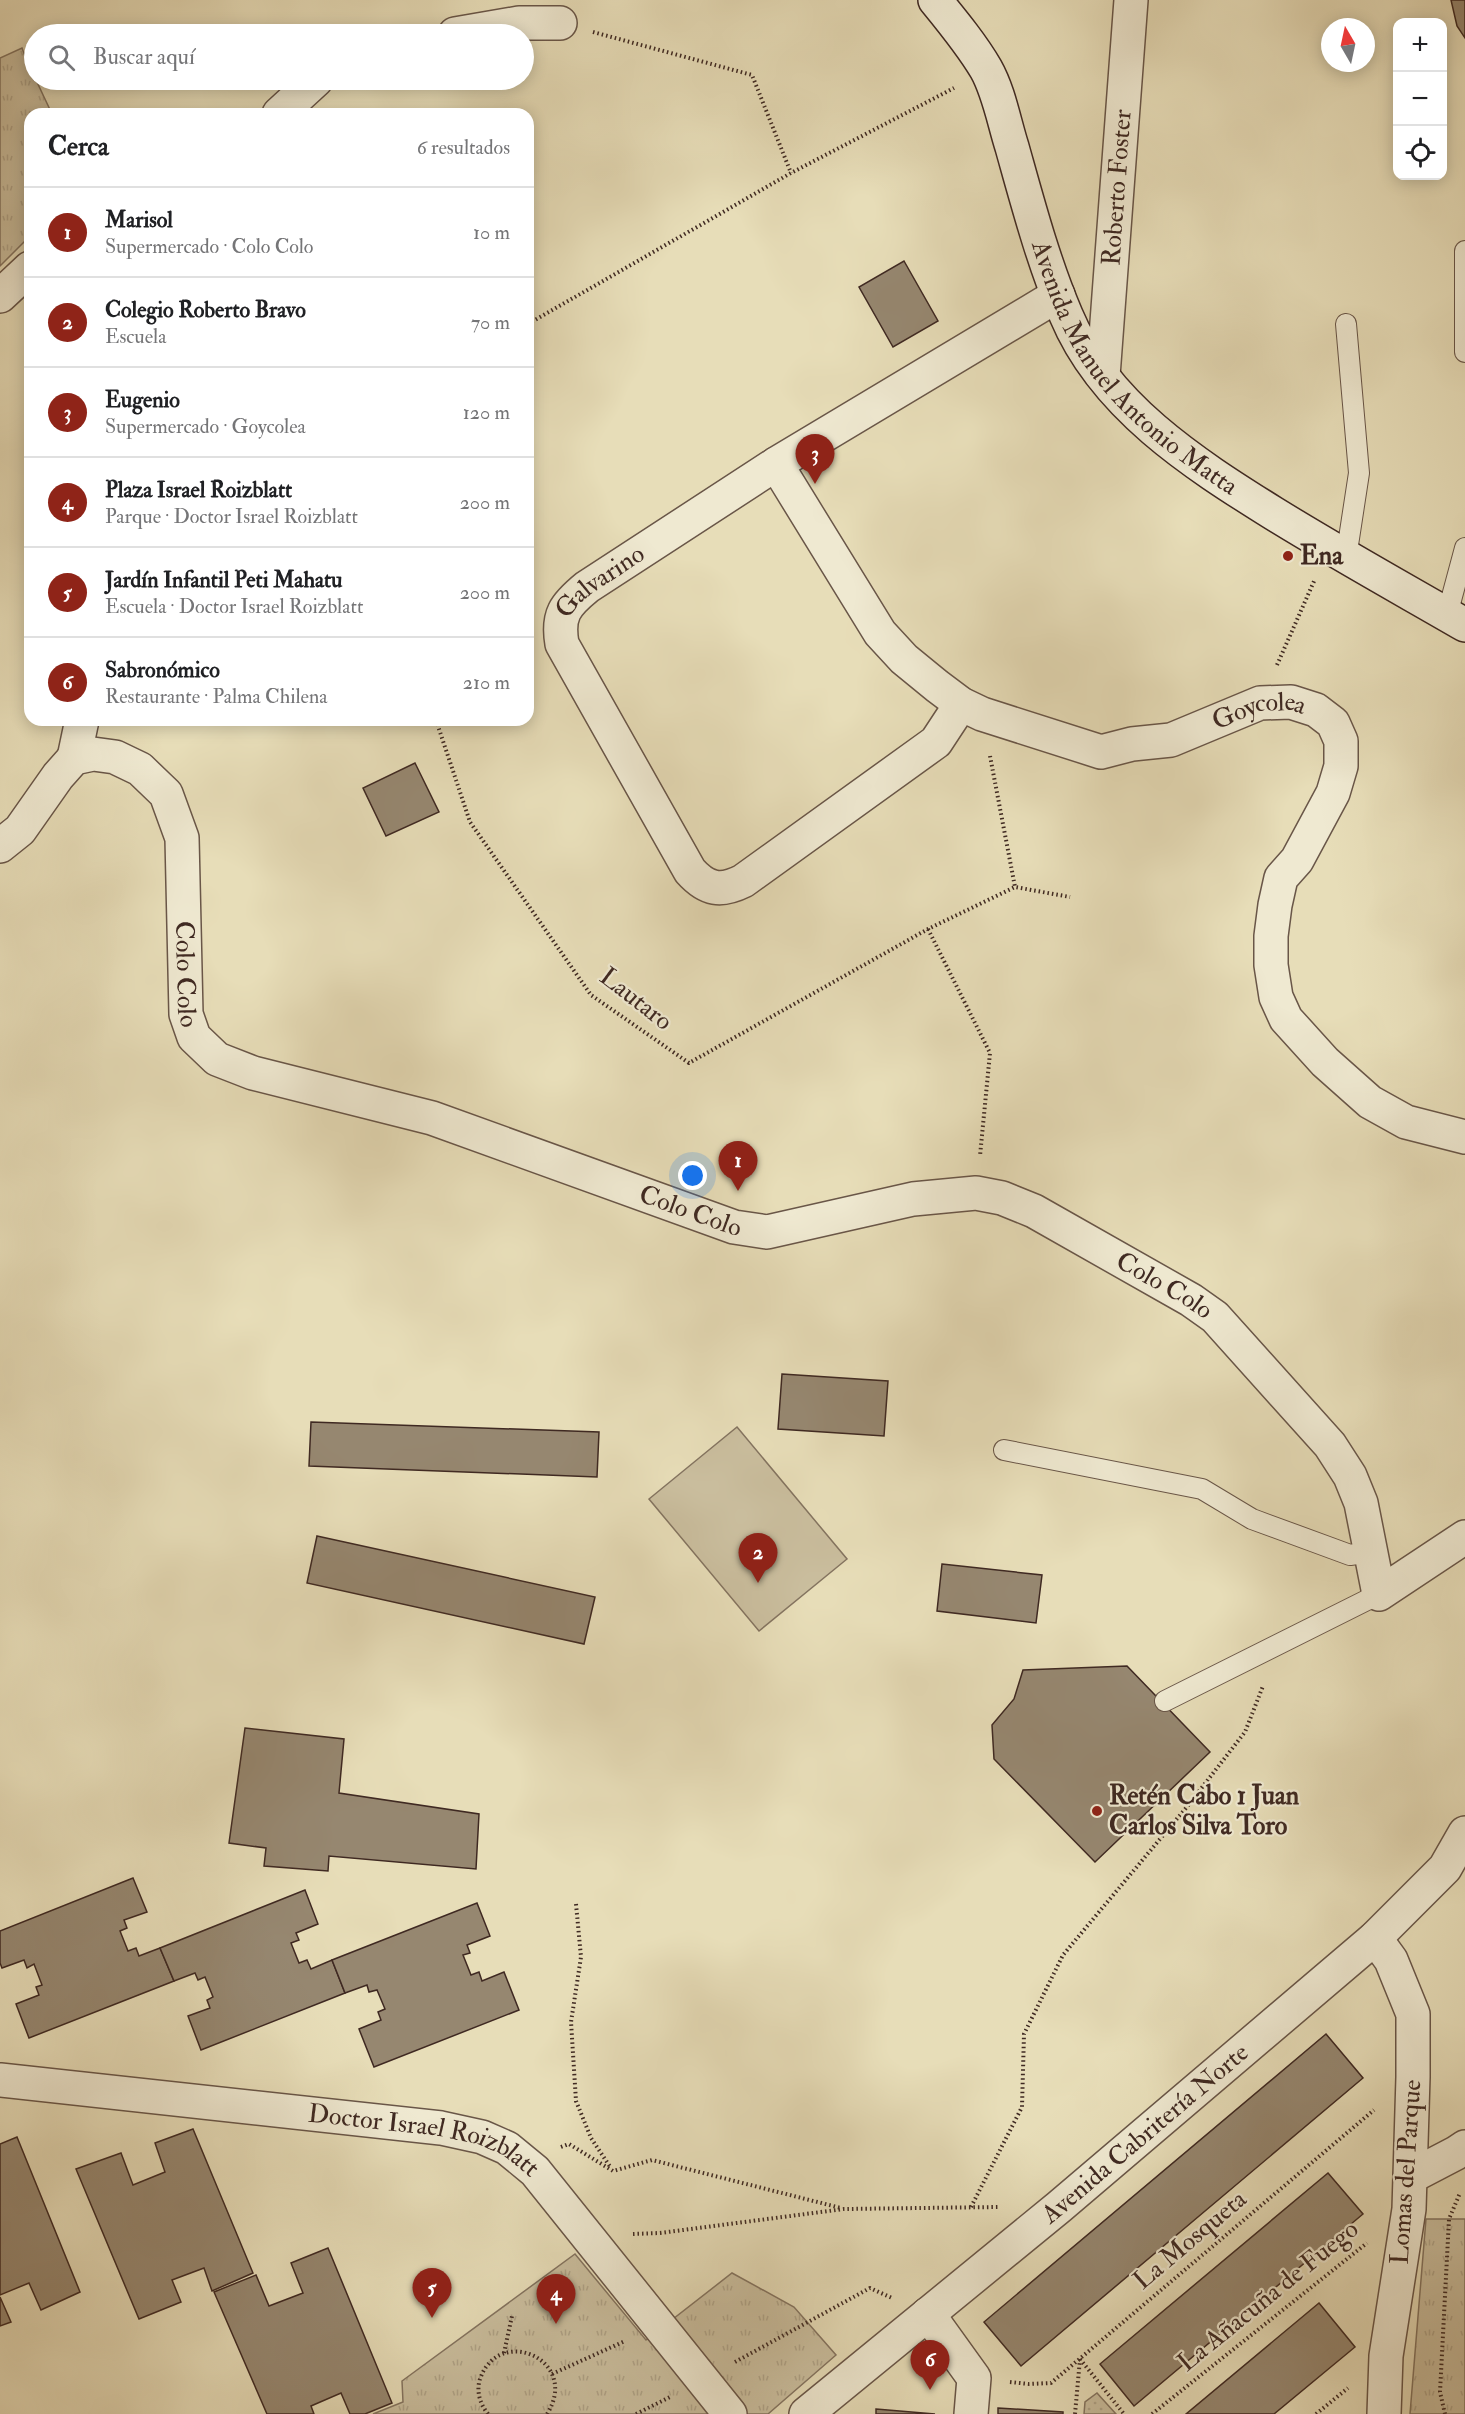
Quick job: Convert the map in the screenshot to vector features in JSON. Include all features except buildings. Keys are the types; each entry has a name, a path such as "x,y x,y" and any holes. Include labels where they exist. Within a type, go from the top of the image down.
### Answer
{"street":[{"name":"Avenida Manuel Antonio Matta","path":"935,0 987,71 1058,295 1083,351 1103,376 1134,411 1177,449 1217,478 1338,553 1456,620"},
{"name":"Roberto Foster","path":"1103,376 1131,0"},
{"path":"513,24 560,23"},
{"path":"286,108 305,90"},
{"path":"0,296 24,274"},
{"name":"Galvarino","path":"971,709 936,742 743,881 729,888 713,887 700,882 690,871 562,644 559,628 570,601 587,587 776,464 1058,295"},
{"name":"Goycolea","path":"776,464 880,633 904,659 971,709 1101,752 1132,744 1172,740 1260,703 1291,702 1316,710 1333,723 1341,741 1341,766 1334,792 1297,860 1281,878 1275,905 1271,936 1271,965 1276,997 1286,1019 1325,1062 1370,1102 1406,1122 1465,1137"},
{"path":"0,846 20,830 74,758 81,726"},
{"name":"Colo Colo","path":"74,758 93,754 115,757 140,769 166,794 182,838 186,1014 194,1037 217,1059 253,1073 432,1118 734,1227 766,1232 913,1199 976,1193 1002,1198 1034,1211 1191,1300 1215,1317 1330,1445 1350,1476 1361,1503 1379,1594"},
{"path":"1379,1594 1465,1537"},
{"name":"Avenida Cabritería Norte","path":"806,2414 1059,2207 1375,1938 1445,1868 1465,1833"},
{"name":"Lomas del Parque","path":"1375,1938 1391,1960 1413,2014 1409,2209 1386,2356 1384,2414"},
{"name":"Doctor Israel Roizblatt","path":"0,2080 441,2128 482,2137 507,2148 535,2171 730,2414"},
{"path":"1410,2177 1465,2147"},
{"path":"928,2314 974,2378 971,2414"}],"lane":[{"path":"1465,251 1465,352"},
{"path":"1338,553 1359,473 1346,324"},
{"path":"1456,620 1465,548"},
{"path":"1004,1450 1202,1489 1252,1519 1350,1555 1370,1552"},
{"path":"1165,1701 1379,1594"}],"path":[{"path":"560,23 752,75 791,173"},
{"path":"534,321 791,173 987,71"},
{"path":"1260,703 1338,553"},
{"path":"971,709 1016,887 1070,897"},
{"name":"Lautaro","path":"438,726 470,822 591,995 689,1063 928,929 1016,887"},
{"path":"928,929 990,1053 976,1193"},
{"path":"971,2207 1022,2108 1024,2034 1063,1955 1186,1808 1245,1732 1278,1645"},
{"path":"576,1904 581,1957 571,2022 576,2101 591,2138 614,2171"},
{"name":"La Mosqueta","path":"974,2378 1029,2384 1051,2383 1413,2077"},
{"path":"519,2158 569,2144 614,2171 652,2160 844,2209"},
{"path":"1445,2414 1440,2392 1449,2219 1461,2191"},
{"path":"586,2236 660,2233 844,2209 1004,2207"},
{"name":"La Añacuña de Fuego","path":"1152,2414 1409,2209"},
{"path":"636,2414 870,2288 928,2314"},
{"path":"504,2353 512,2316"},
{"path":"552,2374 658,2326"},
{"path":"488,2414 479,2395 479,2382 484,2369 492,2360 504,2353 515,2351 537,2356 552,2374 555,2394 547,2414"},
{"path":"1075,2414 1080,2359"},
{"path":"1080,2359 1124,2414"}],"green space":[{"path":"22,48 24,90 41,90 49,108 24,108 24,242 0,266 0,58"},
{"path":"737,1427 847,1559 759,1631 649,1499"},
{"path":"1426,2219 1465,2219 1465,2414 1410,2414"},
{"path":"575,2254 646,2340 732,2273 794,2307 836,2355 768,2414 373,2414 403,2402 402,2381"},
{"path":"1097,2393 1116,2414 1084,2414 1085,2402"}],"place":[{"name":"Eugenio","path":"815,484"},
{"name":"Ena","path":"1288,556"},
{"name":"Marisol","path":"738,1191"},
{"name":"Colegio Roberto Bravo","path":"758,1583"},
{"name":"Retén Cabo 1 Juan Carlos Silva Toro","path":"1097,1811"},
{"name":"Jardín Infantil Peti Mahatu","path":"432,2318"},
{"name":"Plaza Israel Roizblatt","path":"556,2324"},
{"name":"Sabronómico","path":"930,2390"}]}
